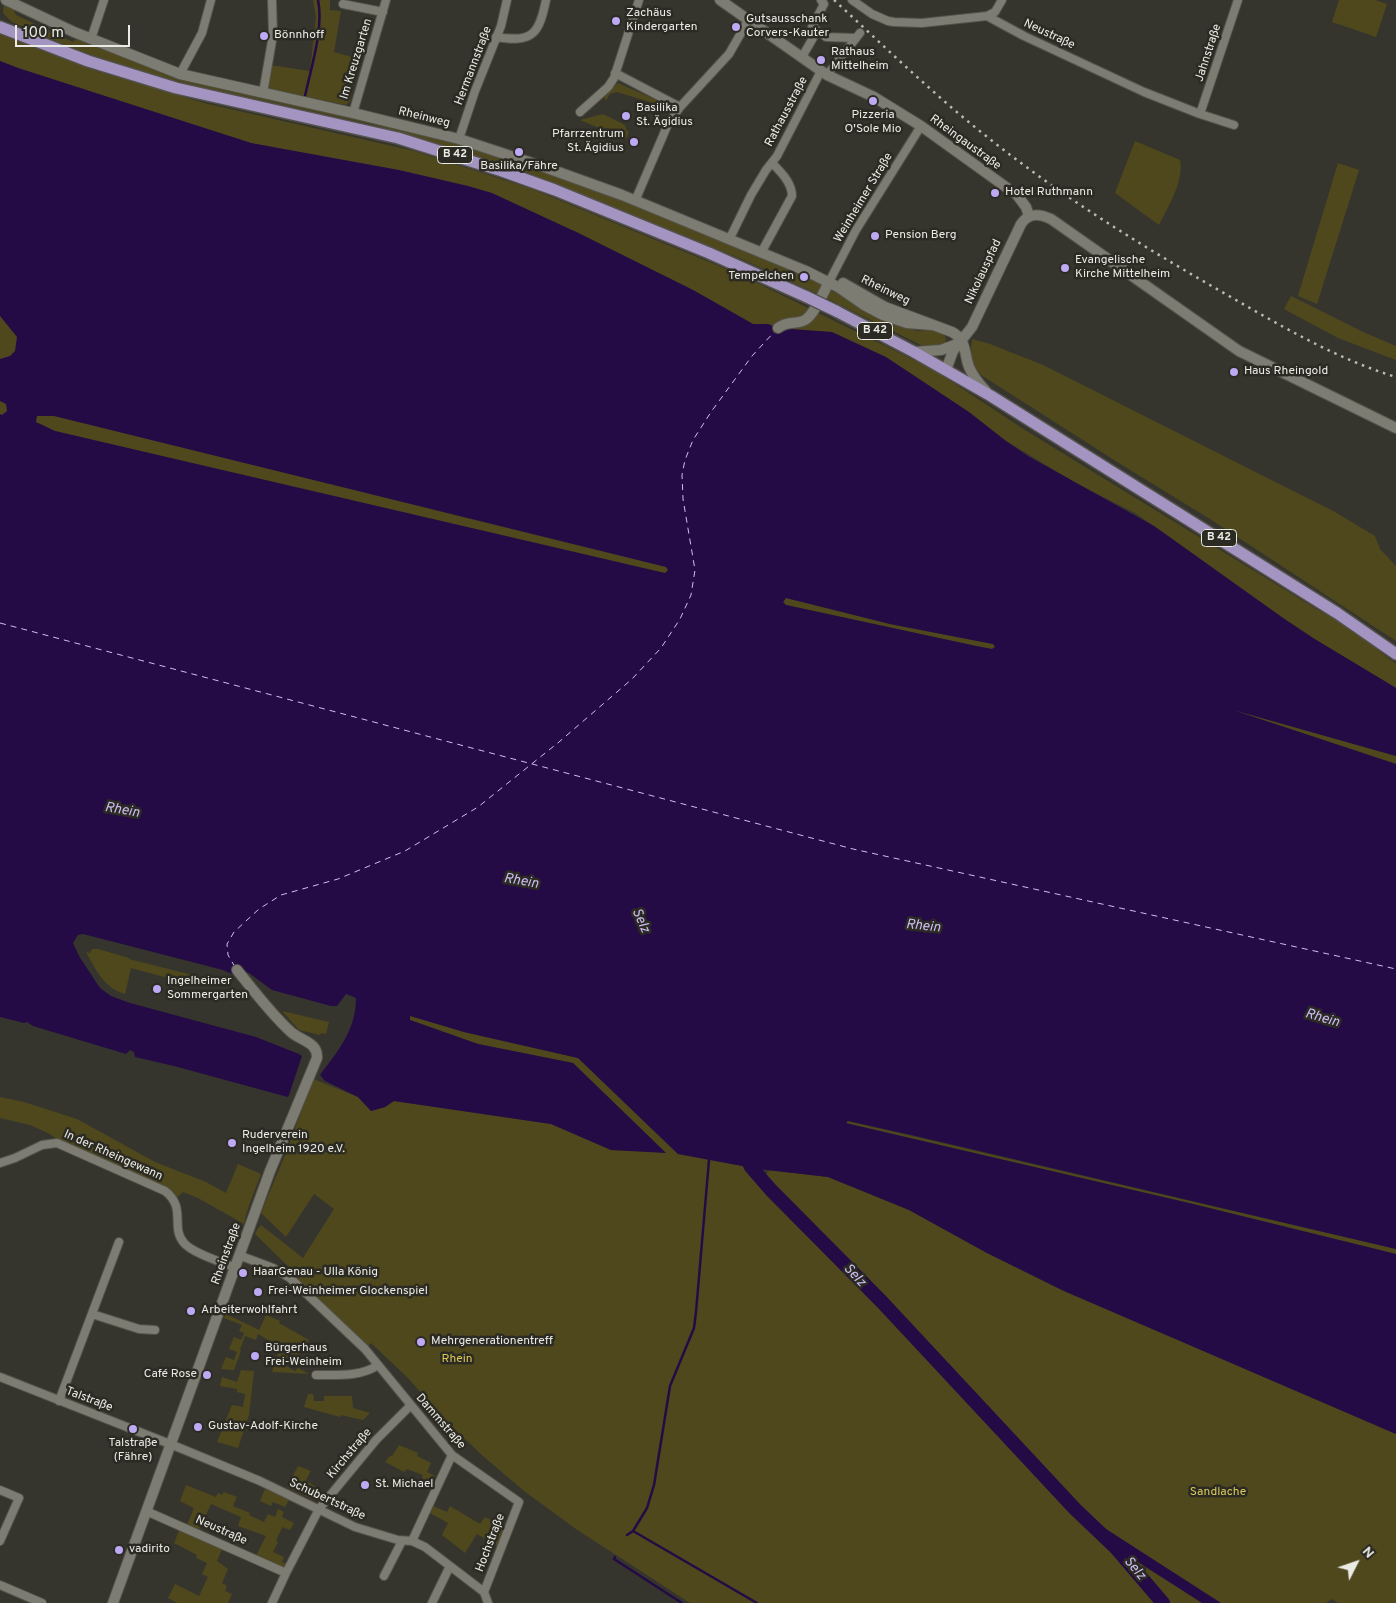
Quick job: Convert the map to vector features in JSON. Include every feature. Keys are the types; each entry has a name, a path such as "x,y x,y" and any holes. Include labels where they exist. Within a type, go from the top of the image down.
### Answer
{"main road":[{"name":"B 42","path":"0,26 88,61 176,88 398,138 494,168 555,190 709,253 808,297 914,352 991,396 1338,613 1396,654"}],"street":[{"name":"Rheinweg","path":"6,0 91,39 180,74 459,139 547,168 635,201 829,282 864,306 883,316 907,323 932,324 956,334 961,345"},
{"path":"91,39 104,0"},
{"path":"180,74 202,33 211,0"},
{"path":"263,93 273,35 272,0"},
{"name":"Im Kreuzgarten","path":"353,113 386,0"},
{"name":"Hermannstraße","path":"459,139 475,91 501,26 508,0"},
{"path":"496,37 510,39 532,35 540,23 546,0"},
{"path":"580,112 608,87 614,78 640,0"},
{"path":"802,57 817,31 812,26 824,4 821,0"},
{"path":"852,0 879,18 894,22 922,23 987,16 995,12 1002,0"},
{"name":"Jahnstraße","path":"1200,114 1238,0"},
{"name":"Rheingaustraße","path":"725,1 824,73 874,97 921,126 1017,195 1026,207 1029,216"},
{"name":"Im Kreuzgarten","path":"343,5 383,12"},
{"name":"Neustraße","path":"987,16 1024,36 1144,92 1234,125"},
{"path":"635,201 668,124 680,107 729,54 749,20"},
{"name":"Rathausstraße","path":"729,240 751,195 777,156 824,73 858,36 826,37 817,31"},
{"path":"615,74 680,107"},
{"name":"Weinheimer Straße","path":"829,282 856,230 921,126"},
{"name":"Rathausstraße","path":"761,253 792,196 792,190 772,162"},
{"path":"1029,216 1035,214 1051,220 1246,355 1396,428"},
{"name":"Nikolauspfad","path":"946,370 950,358 972,327 1021,224 1029,216"},
{"path":"778,328 786,323 802,321 810,316 829,282"},
{"path":"914,352 941,350 961,345 974,376 991,396"},
{"name":"Rheinstraße","path":"113,1603 241,1256 270,1171 317,1055 313,1045 291,1032 237,970"},
{"name":"In der Rheingewann","path":"0,1162 15,1158 42,1145 57,1142 115,1168 165,1191 171,1196 176,1203 179,1235 186,1246 236,1268"},
{"path":"59,1401 119,1242"},
{"name":"Dammstraße","path":"241,1256 273,1268 290,1278 365,1349 452,1455 519,1502"},
{"path":"92,1314 139,1329 155,1330"},
{"path":"316,1375 341,1375 369,1371 378,1365"},
{"name":"Talstraße","path":"0,1378 171,1444"},
{"name":"Kirchstraße","path":"272,1603 319,1509 376,1440 411,1405"},
{"name":"Schubertstraße","path":"171,1444 260,1481 355,1527 412,1541 424,1547 484,1592"},
{"path":"412,1541 452,1455"},
{"path":"0,1490 19,1498 0,1541"},
{"name":"Hochstraße","path":"484,1592 519,1502"},
{"name":"Neustraße","path":"146,1511 286,1573"},
{"path":"384,1576 402,1540"},
{"path":"432,1603 450,1566"},
{"path":"0,1585 42,1603"},
{"path":"484,1592 488,1603"}],"green space":[{"path":"313,0 330,0 330,10 341,11 334,52 359,59 350,101 346,105 271,89 268,86 270,65 310,71 316,17"},
{"path":"1339,0 1375,0 1387,4 1376,37 1332,22"},
{"path":"4,4 14,7 16,15 73,42 77,38 289,102 462,144 532,167 615,197 806,274 871,315 917,331 930,330 942,333 946,338 945,343 943,346 923,346 744,260 528,173 418,137 370,124 185,83 77,50 12,22 3,13"},
{"path":"0,34 96,71 204,103 414,151 532,189 743,276 934,370 1025,430 1345,625 1396,664 1396,688 1283,618 1135,513 1079,485 1006,441 778,328 768,324 753,324 693,290 575,231 251,143 18,68 0,61"},
{"path":"618,83 666,105 663,106 617,92 610,94 606,101 604,95"},
{"path":"603,114 625,125 626,130 629,132 626,139 580,120"},
{"path":"1135,141 1180,160 1181,168 1178,185 1159,225 1115,193"},
{"path":"1338,163 1359,170 1317,304 1298,296"},
{"path":"1291,296 1363,332 1396,346 1396,360 1338,338 1284,309"},
{"path":"0,316 671,562 670,574 623,566 0,418"},
{"path":"972,339 1043,365 1335,512 1375,536 1380,549 1396,566 1396,641 1210,519 981,375 975,367 972,358"},
{"path":"786,598 890,624 993,644 995,647 992,649 976,646 786,605 783,602"},
{"path":"1215,704 1396,756 1396,764"},
{"path":"92,949 98,949 196,976 196,978 191,977 190,984 131,968 125,994 111,987 101,978 86,952 90,953"},
{"path":"282,1011 329,1022 326,1034 321,1033 320,1035 299,1030"},
{"path":"410,1015 464,1032 578,1058 678,1154 751,1167 770,1190 771,1186 765,1175 770,1170 828,1177 909,1210 987,1253 1064,1291 1396,1434 1396,1603 1338,1603 1332,1599 1326,1603 690,1603 576,1529 524,1491 444,1419 408,1378 371,1343 368,1346 295,1278 295,1273 255,1234 261,1225 303,1258 334,1209 314,1194 286,1237 261,1213 288,1148 313,1079 358,1097 371,1111 385,1107 394,1101 551,1124 611,1150 665,1152 573,1063 478,1044 410,1020"},
{"path":"0,1097 24,1102 77,1119 155,1162 206,1182 226,1193 238,1164 261,1174 244,1224 198,1198 183,1192 177,1197 170,1191 30,1125 0,1118"},
{"path":"847,1121 1396,1249 1396,1254 1189,1203 846,1124"},
{"path":"226,1314 259,1330 266,1315 280,1321 279,1323 309,1340 298,1356 294,1354 292,1358 288,1357 285,1363 286,1366 295,1371 298,1368 309,1374 272,1372 280,1347 258,1334 256,1340 245,1336 234,1370 221,1369 226,1357 234,1360 237,1352 229,1349 234,1337 241,1340 244,1333 239,1331 242,1325 224,1318"},
{"path":"241,1370 254,1371 249,1415 238,1448 217,1442 232,1405 243,1407 245,1394 237,1392 237,1389 220,1386 222,1377 237,1382"},
{"path":"308,1394 313,1394 314,1401 324,1401 324,1396 352,1396 353,1408 370,1413 363,1420 341,1415 340,1417 304,1407"},
{"path":"399,1445 418,1453 417,1456 431,1463 427,1472 435,1476 431,1484 422,1478 423,1475 407,1469 404,1472 385,1462 392,1456"},
{"path":"298,1466 311,1471 306,1480 324,1493 316,1501 287,1487"},
{"path":"186,1485 216,1497 218,1493 222,1495 224,1492 237,1497 233,1506 250,1513 249,1515 264,1522 268,1514 275,1517 278,1509 284,1512 282,1517 294,1523 290,1530 282,1527 273,1552 284,1557 282,1562 288,1565 286,1569 256,1556 266,1536 238,1526 241,1517 211,1504 199,1530 187,1525 194,1508 180,1501"},
{"path":"265,1489 289,1500 285,1507 273,1502 271,1506 260,1501"},
{"path":"433,1506 447,1512 450,1506 480,1524 485,1517 506,1527 498,1547 477,1534 465,1553 442,1535 448,1523 430,1513"},
{"path":"180,1528 222,1549 217,1561 228,1569 222,1583 227,1586 225,1591 232,1594 228,1603 177,1603 168,1598 175,1584 199,1596 208,1577 202,1574 207,1563 196,1558 197,1555 174,1543"}],"water":[{"name":"Rhein","path":"0,61 251,143 399,170 492,193 693,290 753,324 768,324 778,328 832,332 886,357 969,412 1028,456 1154,526 1283,618 1396,688 1396,756 1233,710 1396,764 1396,1249 920,1137 848,1121 846,1123 1189,1203 1396,1254 1396,1434 1064,1291 987,1253 909,1210 828,1177 758,1169 678,1154 578,1058 464,1032 410,1016 410,1020 478,1044 573,1063 666,1153 611,1150 551,1124 394,1101 385,1107 371,1111 358,1097 325,1081 320,1075 345,1040 353,1020 356,998 346,994 337,1006 331,1006 272,990 249,973 245,972 234,975 223,970 83,934 78,935 73,943 79,956 100,988 111,996 130,1003 256,1037 302,1056 288,1097 135,1057 134,1052 130,1050 126,1054 33,1026 27,1022 24,1023 0,1017 0,414 2,415 7,411 6,404 0,401 0,359 10,356 15,351 17,337 0,316","holes":["37,416 54,416 666,567 668,570 665,573 55,431 36,422","786,598 890,624 993,644 995,647 992,649 976,646 786,605 783,602"]},
{"path":"1075,1509 1221,1603 1202,1603 1116,1548"}],"waterway":[{"path":"305,96 318,35 318,0"},
{"name":"Selz","path":"743,1150 751,1167 771,1190 882,1302 1075,1509 1116,1548 1163,1603"},
{"path":"709,1160 694,1328 670,1386 654,1485 647,1508 633,1531 757,1603"},
{"path":"627,1535 633,1531"},
{"path":"615,1557 614,1559 682,1603"}],"ferry route":[{"path":"235,967 228,955 227,944 234,932 259,909 281,895 338,879 405,851 478,807 559,742 632,679 661,648 680,619 691,595 695,570 683,499 682,475 685,460 693,440 711,412 752,356 776,330"},
{"path":"0,623 853,849 1396,969"}],"railway":[{"path":"834,0 966,120 1074,201 1166,259 1290,331 1331,352 1396,377"}],"place":[{"name":"Zachäus Kindergarten","path":"616,21"},
{"name":"Gutsausschank Corvers-Kauter","path":"736,27"},
{"name":"Bönnhoff","path":"264,36"},
{"name":"Rathaus Mittelheim","path":"821,60"},
{"name":"Pizzeria O'Sole Mio","path":"873,101"},
{"name":"Basilika St. Ägidius","path":"626,116"},
{"name":"Pfarrzentrum St. Ägidius","path":"634,142"},
{"name":"Basilika/Fähre","path":"519,152"},
{"name":"Hotel Ruthmann","path":"995,193"},
{"name":"Pension Berg","path":"875,236"},
{"name":"Evangelische Kirche Mittelheim","path":"1065,268"},
{"name":"Tempelchen","path":"804,277"},
{"name":"Haus Rheingold","path":"1234,372"},
{"name":"Ingelheimer Sommergarten","path":"157,989"},
{"name":"Ruderverein Ingelheim 1920 e.V.","path":"232,1143"},
{"name":"HaarGenau - Ulla König","path":"243,1273"},
{"name":"Frei-Weinheimer Glockenspiel","path":"258,1292"},
{"name":"Arbeiterwohlfahrt","path":"191,1311"},
{"name":"Mehrgenerationentreff","path":"421,1342"},
{"name":"Bürgerhaus Frei-Weinheim","path":"255,1356"},
{"name":"Café Rose","path":"207,1375"},
{"name":"Gustav-Adolf-Kirche","path":"198,1427"},
{"name":"Talstraße (Fähre)","path":"133,1429"},
{"name":"St. Michael","path":"365,1485"},
{"name":"vadirito","path":"119,1550"}],"park label":[{"name":"Sandlache","path":"1218,1493"}]}
